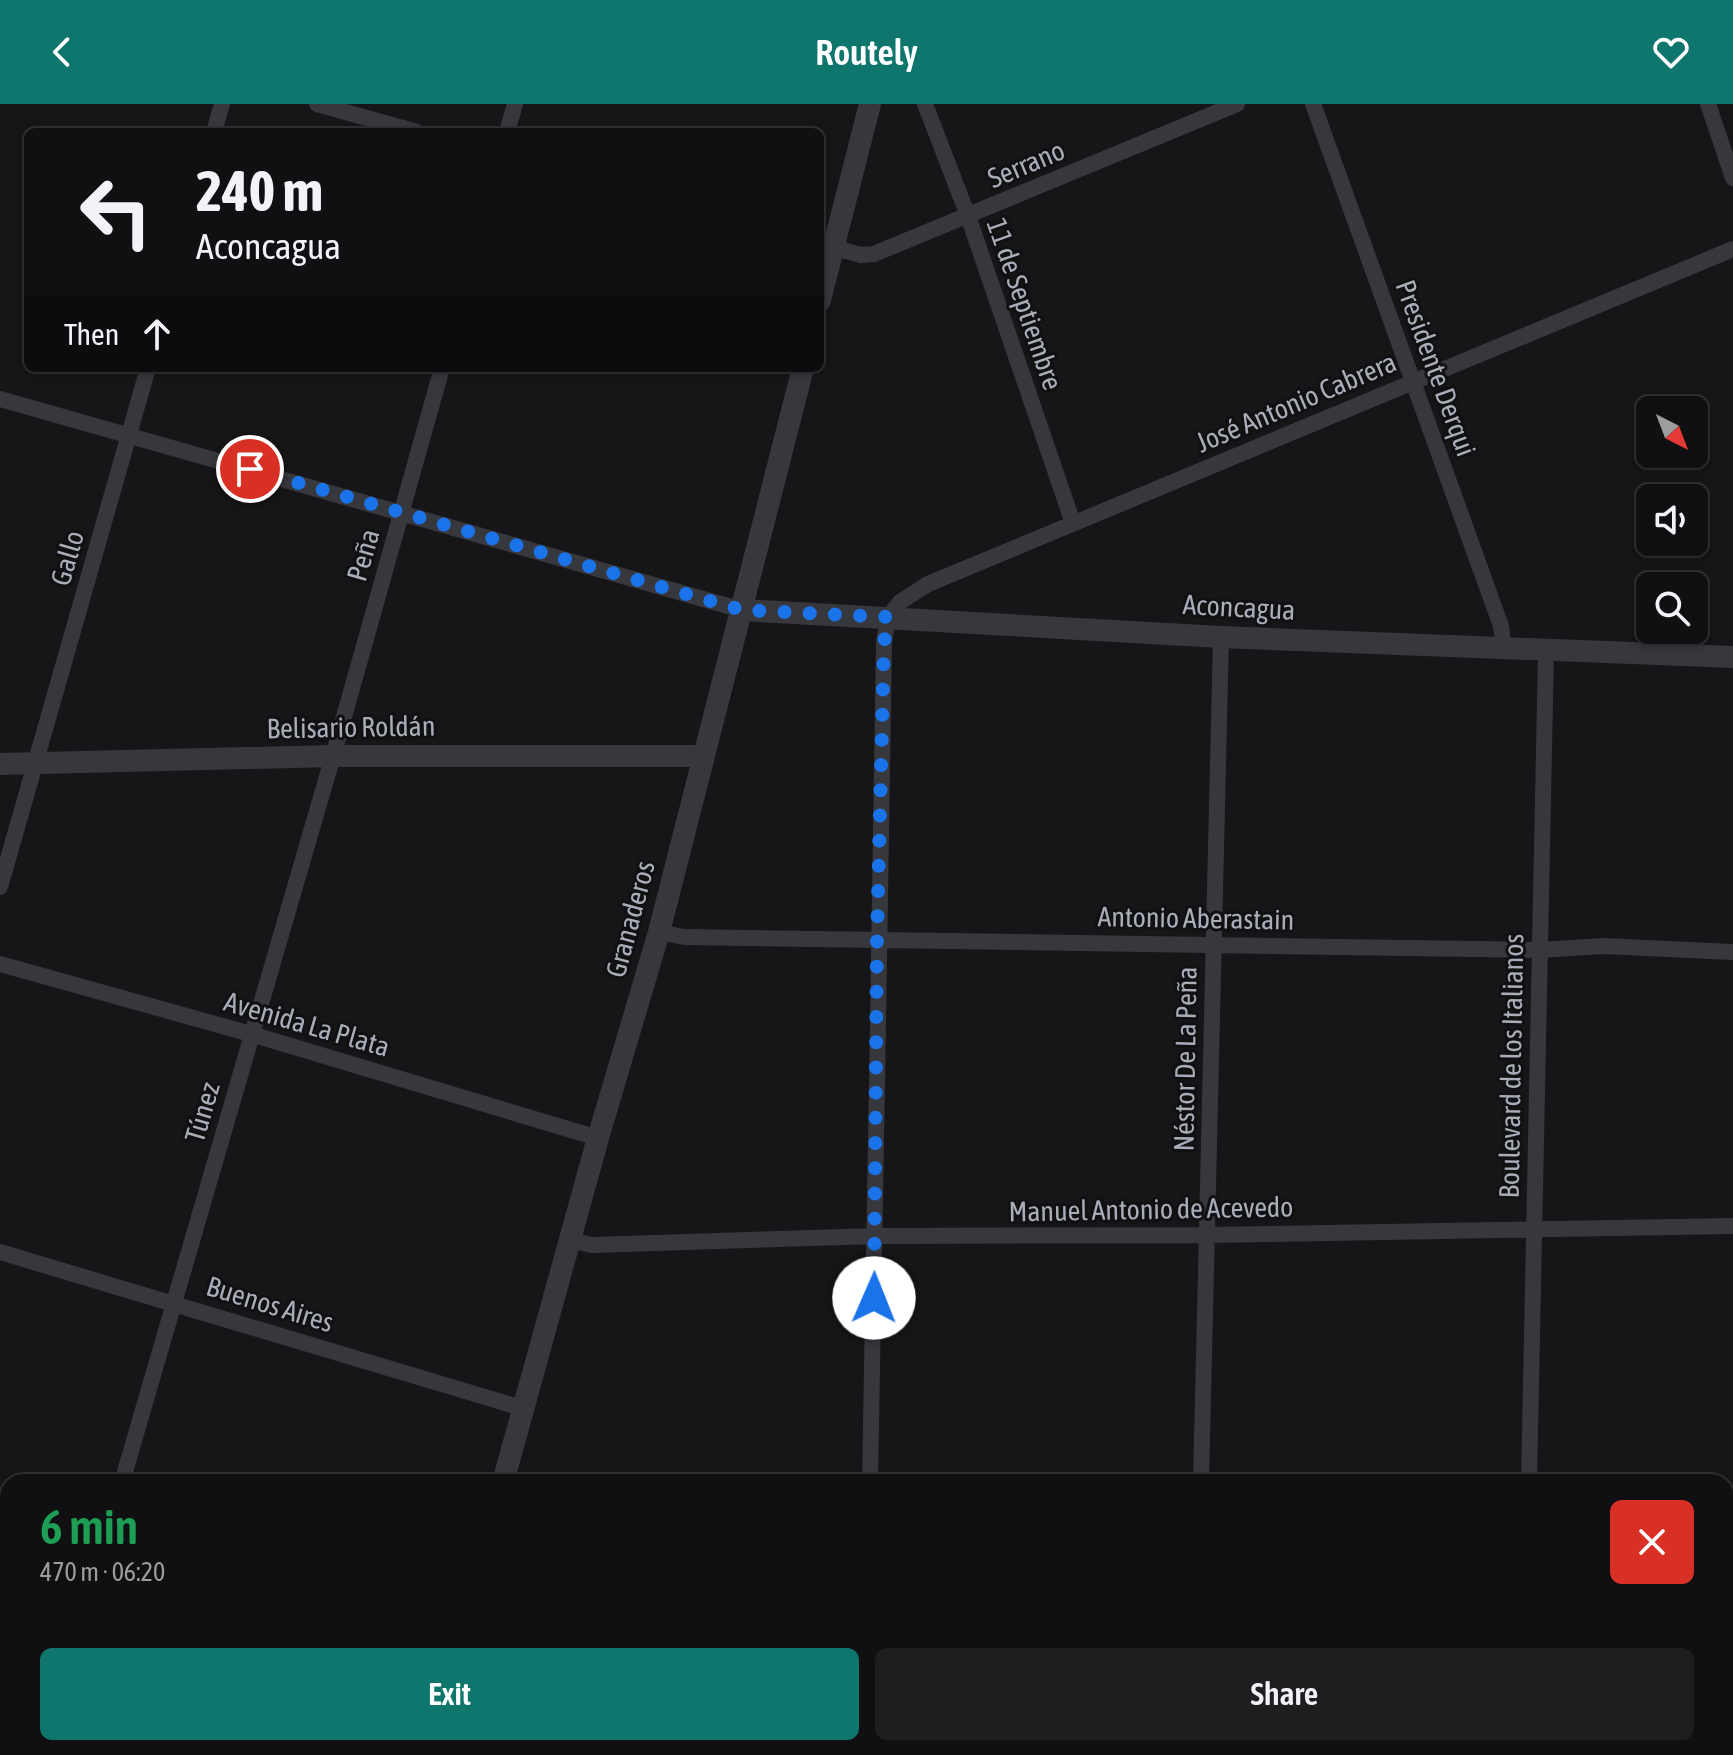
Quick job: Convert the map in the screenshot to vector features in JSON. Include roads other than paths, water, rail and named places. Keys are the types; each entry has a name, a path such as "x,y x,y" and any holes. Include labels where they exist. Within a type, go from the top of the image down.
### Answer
{"street":[{"path":"215,128 222,104"},
{"path":"317,104 403,128"},
{"path":"508,128 515,104"},
{"path":"824,269 827,246 870,104"},
{"name":"11 de Septiembre","path":"925,104 968,216 1073,523"},
{"name":"Serrano","path":"827,246 861,255 874,254 1237,104"},
{"name":"Presidente Derqui","path":"1313,104 1501,626 1504,650"},
{"path":"1708,104 1733,178"},
{"name":"José Antonio Cabrera","path":"888,617 900,602 928,584 1733,249"},
{"name":"Gallo","path":"0,887 147,372"},
{"name":"Peña","path":"333,756 441,372"},
{"name":"Granaderos","path":"505,1474 598,1138 659,932 802,372"},
{"path":"0,399 742,610"},
{"name":"Aconcagua","path":"742,610 1221,637 1733,657"},
{"path":"870,1474 876,1236 877,939 884,643 888,617"},
{"name":"Néstor De La Peña","path":"1201,1474 1221,637"},
{"name":"Boulevard de los Italianos","path":"1529,1474 1546,652"},
{"name":"Belisario Roldán","path":"0,764 333,756 704,756"},
{"name":"Túnez","path":"124,1474 333,756"},
{"name":"Antonio Aberastain","path":"659,932 684,937 1540,950 1603,946 1733,952"},
{"name":"Avenida La Plata","path":"0,964 251,1034 598,1138"},
{"name":"Manuel Antonio de Acevedo","path":"570,1240 592,1245 876,1236 1208,1235 1733,1226"},
{"name":"Buenos Aires","path":"0,1252 525,1409"}]}
